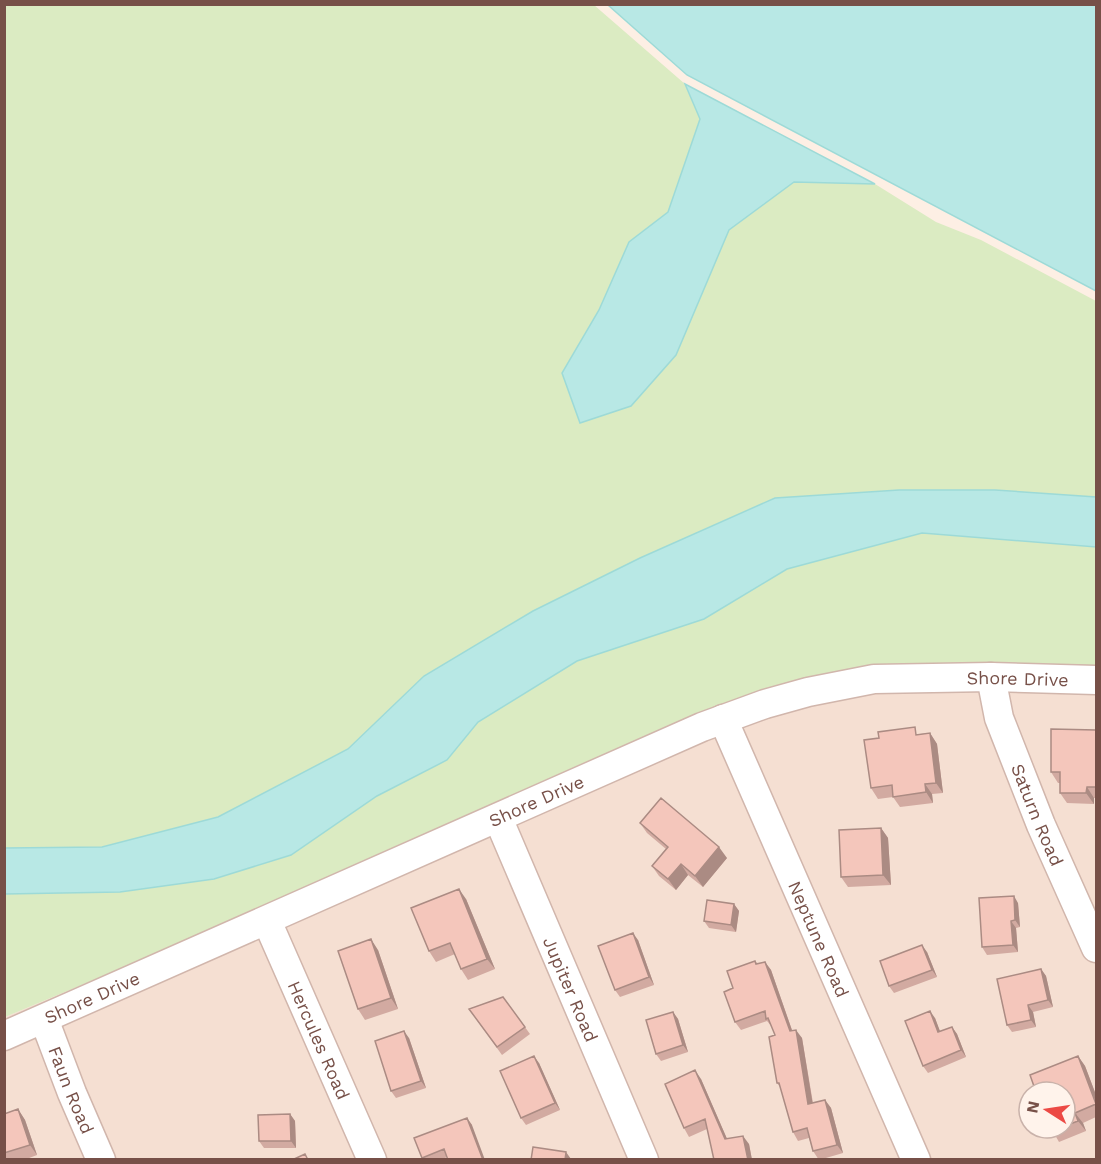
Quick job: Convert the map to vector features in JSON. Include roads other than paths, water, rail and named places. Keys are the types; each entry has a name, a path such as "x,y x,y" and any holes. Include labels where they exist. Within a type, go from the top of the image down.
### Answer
{"street":[{"name":"Shore Drive","path":"4,1036 723,718 808,692 874,679 991,677 1096,680"},
{"name":"Saturn Road","path":"991,677 999,718 1041,825 1096,948"},
{"name":"Neptune Road","path":"723,718 916,1160"},
{"name":"Jupiter Road","path":"498,818 644,1160"},
{"name":"Hercules Road","path":"267,921 372,1160"},
{"name":"Faun Road","path":"44,1019 100,1160"}],"water":[{"path":"608,5 1096,5 1096,291 687,75"},
{"path":"685,84 875,184 794,182 729,230 676,355 631,406 580,423 562,373 599,310 629,242 668,212 700,119"},
{"path":"899,490 995,490 1096,497 1096,547 922,533 787,569 704,619 577,661 478,722 447,760 377,796 291,855 214,879 120,892 5,894 5,848 102,847 218,817 348,749 424,676 533,611 640,558 775,498"}]}
